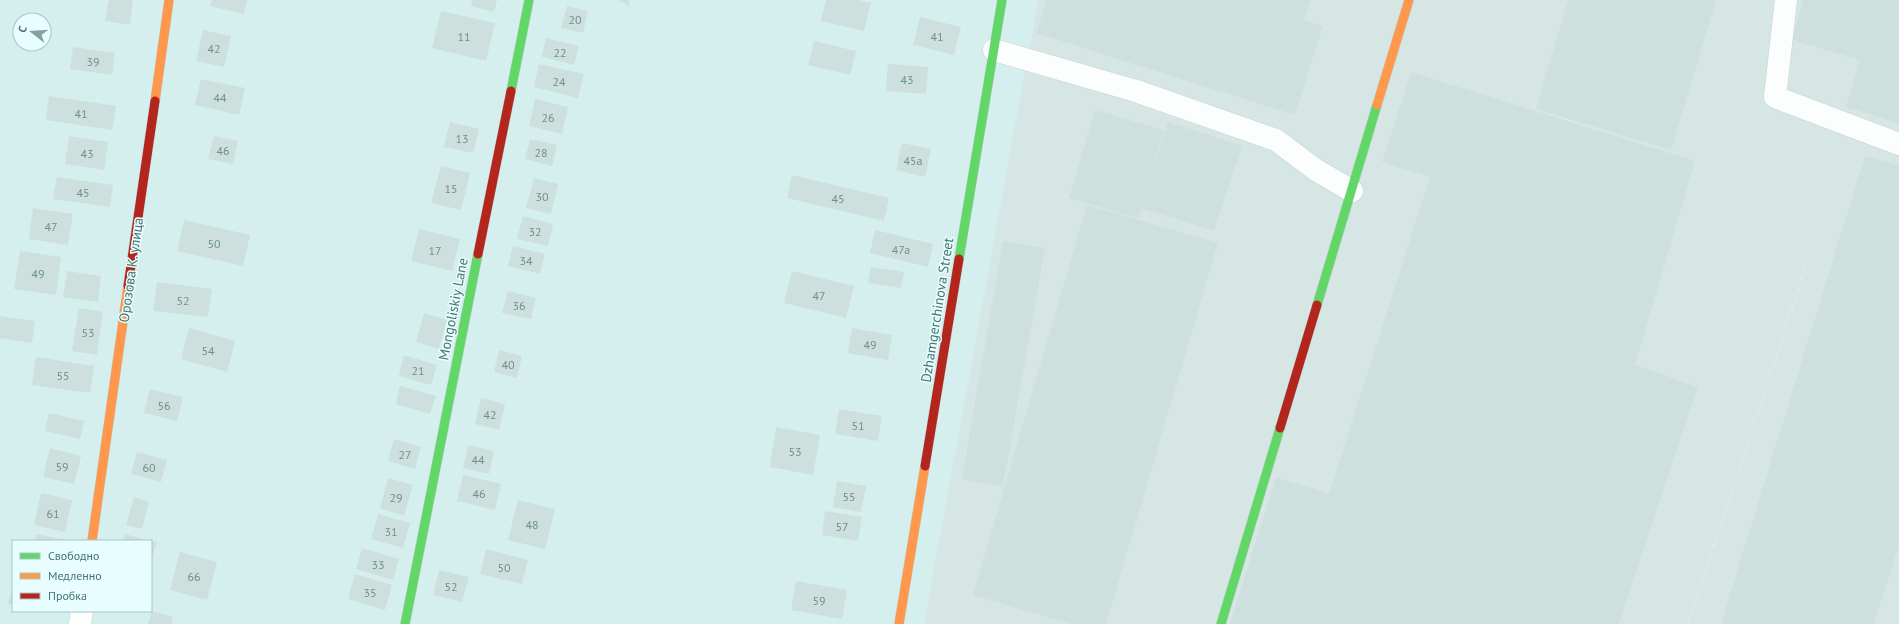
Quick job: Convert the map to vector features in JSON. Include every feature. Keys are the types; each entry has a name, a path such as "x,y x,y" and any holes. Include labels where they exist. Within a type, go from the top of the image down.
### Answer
{"street":[{"name":"Орозова К. улица","path":"92,540 169,0"},
{"name":"Mongoliskiy Lane","path":"405,624 529,0"},
{"name":"Dzhamgerchinova Street","path":"899,624 1002,0"},
{"path":"1221,624 1409,0"},
{"path":"1786,0 1775,96 1899,144"},
{"path":"994,50 1136,91 1276,140 1316,170 1352,191"},
{"path":"80,624 82,612"}],"shaded area":[{"path":"0,0 1899,0 1899,624 0,624"},
{"path":"1038,0 1899,0 1899,624 924,624"}],"building":[{"path":"109,0 133,0 130,25 105,21"},
{"path":"212,0 247,0 244,14 210,6"},
{"path":"472,0 497,0 494,12 471,6"},
{"path":"618,0 629,0 629,6"},
{"path":"826,0 859,0 871,3 864,31 821,21"},
{"path":"1047,0 1311,0 1304,20 1323,26 1295,115 1036,33"},
{"path":"1568,0 1716,0 1671,150 1536,109"},
{"path":"1803,0 1899,0 1899,123 1846,107 1860,60 1792,40"},
{"path":"567,6 588,11 583,33 561,28"},
{"path":"441,11 495,23 486,61 432,48"},
{"path":"920,17 961,27 954,55 913,45"},
{"path":"203,30 231,36 224,67 196,61"},
{"path":"546,38 579,46 574,65 542,57"},
{"path":"814,41 856,51 850,75 808,65"},
{"path":"73,47 115,53 112,75 70,69"},
{"path":"539,64 584,74 578,98 534,87"},
{"path":"888,64 928,67 926,94 886,91"},
{"path":"1411,72 1695,161 1635,365 1698,387 1619,624 1230,624 1276,477 1329,494 1430,177 1382,162"},
{"path":"201,79 245,88 239,115 195,105"},
{"path":"49,96 116,106 112,130 46,120"},
{"path":"535,99 568,107 562,134 529,126"},
{"path":"1095,110 1164,130 1149,181 1168,122 1242,146 1214,231 1141,208 1138,218 1069,198"},
{"path":"450,122 479,129 473,153 444,147"},
{"path":"69,136 108,142 104,170 65,164"},
{"path":"214,136 238,141 233,164 208,159"},
{"path":"530,139 557,145 552,166 525,159"},
{"path":"902,143 931,149 925,177 896,170"},
{"path":"1865,156 1899,166 1899,544 1874,624 1721,624"},
{"path":"441,166 470,173 461,210 431,203"},
{"path":"792,175 889,198 884,221 787,198"},
{"path":"57,177 113,185 110,207 53,199"},
{"path":"534,178 558,184 551,214 526,208"},
{"path":"1087,205 1218,243 1106,624 1071,624 973,595"},
{"path":"33,208 73,214 68,245 29,239"},
{"path":"523,216 553,224 548,246 517,239"},
{"path":"184,220 250,235 243,266 177,251"},
{"path":"419,229 460,239 452,271 411,261"},
{"path":"875,230 933,244 928,267 870,253"},
{"path":"1003,241 1045,248 1003,486 962,479"},
{"path":"513,246 545,254 540,274 508,266"},
{"path":"20,251 61,257 56,295 14,289"},
{"path":"871,267 904,272 901,288 868,283"},
{"path":"67,271 101,276 98,302 63,297"},
{"path":"792,271 854,286 846,318 784,303"},
{"path":"157,282 212,289 208,317 153,311"},
{"path":"508,291 536,298 531,319 502,313"},
{"path":"79,308 103,312 97,355 72,351"},
{"path":"424,313 447,320 439,349 416,342"},
{"path":"0,316 35,321 32,343 0,338"},
{"path":"189,328 235,341 227,372 181,359"},
{"path":"852,328 892,335 888,360 848,353"},
{"path":"499,350 522,356 517,378 494,372"},
{"path":"404,355 437,365 431,385 399,376"},
{"path":"36,357 94,366 90,393 32,385"},
{"path":"400,386 436,396 430,414 396,404"},
{"path":"150,389 183,397 177,421 144,413"},
{"path":"481,398 505,404 499,430 475,424"},
{"path":"839,409 882,416 878,441 835,434"},
{"path":"49,413 84,421 80,439 45,431"},
{"path":"776,427 820,435 813,475 770,467"},
{"path":"394,439 421,447 415,469 388,461"},
{"path":"468,445 494,451 489,474 463,468"},
{"path":"50,448 81,456 74,484 43,477"},
{"path":"137,452 167,460 161,482 131,474"},
{"path":"463,475 501,484 495,510 457,501"},
{"path":"388,478 413,485 404,516 380,508"},
{"path":"837,481 866,486 861,512 833,507"},
{"path":"41,493 72,500 65,532 34,525"},
{"path":"134,497 149,502 142,529 126,525"},
{"path":"518,500 555,509 545,549 508,540"},
{"path":"825,511 862,517 858,541 822,535"},
{"path":"378,514 410,523 403,548 371,539"},
{"path":"36,534 65,540 35,540"},
{"path":"125,534 146,540 124,540"},
{"path":"152,541 157,542 152,558"},
{"path":"362,548 399,559 393,580 356,569"},
{"path":"486,549 528,560 522,584 480,574"},
{"path":"180,552 217,562 207,600 170,590"},
{"path":"439,570 469,577 462,602 433,595"},
{"path":"355,574 392,585 385,610 348,599"},
{"path":"796,581 847,590 842,619 791,610"},
{"path":"12,589 12,605 8,604"},
{"path":"152,611 173,617 171,624 148,624"}],"railway":[{"path":"1688,624 1805,269"}],"traffic: fast":[{"path":"511,91 529,0"},
{"path":"959,259 1002,0"},
{"path":"1317,305 1377,105"},
{"path":"405,624 478,254"},
{"path":"1221,624 1280,428"}],"traffic: slow":[{"path":"155,101 169,0"},
{"path":"1377,105 1409,0"},
{"path":"92,540 128,286"},
{"path":"899,624 925,466"}],"traffic: jam":[{"path":"478,254 511,91"},
{"path":"128,286 155,101"},
{"path":"925,466 959,259"},
{"path":"1280,428 1317,305"}]}
